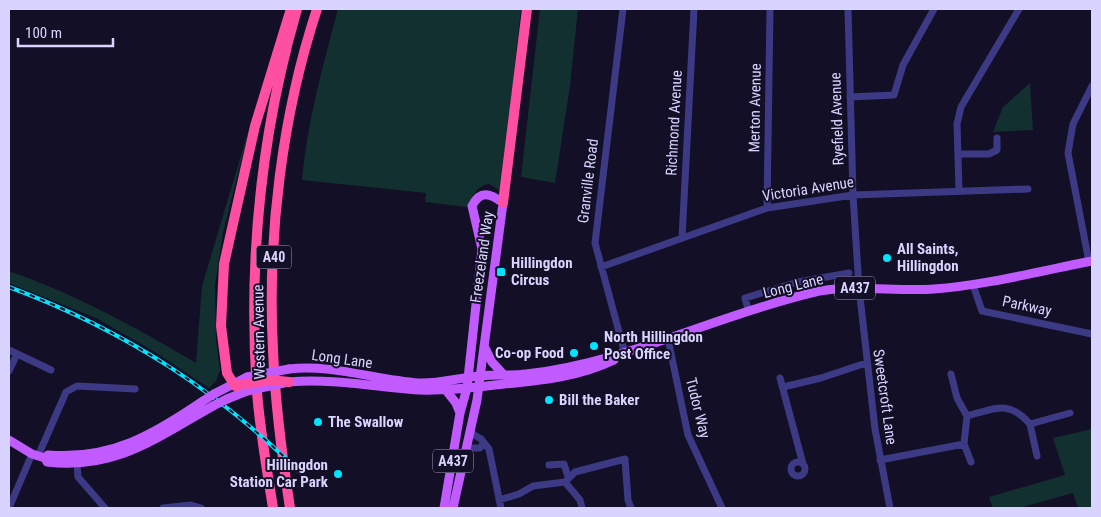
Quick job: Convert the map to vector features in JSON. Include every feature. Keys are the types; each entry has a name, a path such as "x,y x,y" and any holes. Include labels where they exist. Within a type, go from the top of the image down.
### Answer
{"highway":[{"path":"289,382 270,380 238,386 232,383 227,373 221,326 224,264 254,126 291,9"},
{"name":"Western Avenue","path":"273,508 257,385 254,321 256,238 268,133 281,72 298,9"},
{"name":"Western Avenue","path":"290,508 272,348 273,260 279,189 290,112 305,45 317,9"},
{"path":"503,203 527,9"}],"main road":[{"name":"Freezeland Way","path":"460,413 468,388 482,249 472,206 478,196 484,194 494,196 503,203 479,387"},
{"name":"Long Lane","path":"9,440 47,462 77,464 103,460 139,448 227,399 247,384 289,368 322,368 390,380 422,383 568,368 625,354 812,292 859,288 932,289 973,285 1090,261"},
{"path":"484,346 492,362 504,375"},
{"name":"Long Lane","path":"289,382 328,382 421,390 468,388 549,380 596,368 625,354"},
{"path":"38,456 94,454 127,445 164,427 232,383"},
{"name":"A437","path":"453,508 468,448 479,387"},
{"path":"444,389 456,403 460,413"},
{"name":"A437","path":"444,508 460,413"}],"street":[{"name":"Granville Road","path":"622,9 595,243 625,354"},
{"name":"Richmond Avenue","path":"682,238 694,9"},
{"name":"Merton Avenue","path":"767,208 770,9"},
{"name":"Ryefield Avenue","path":"848,9 853,194 859,288"},
{"path":"850,97 894,95 903,65 934,9"},
{"path":"959,190 957,124 961,107 1019,9"},
{"path":"1090,261 1068,153 1073,124 1092,86"},
{"path":"958,154 989,154 997,150 997,138"},
{"name":"Victoria Avenue","path":"601,267 767,208 853,194 1028,189"},
{"path":"749,312 746,298 798,282 849,273"},
{"name":"Parkway","path":"973,285 982,311 1092,334"},
{"name":"Sweetcroft Lane","path":"859,288 866,363 880,460 890,508"},
{"name":"Tudor Way","path":"668,339 688,435 722,508"},
{"path":"9,350 51,370"},
{"path":"9,371 17,354"},
{"path":"783,387 822,378 866,363"},
{"path":"951,374 957,398 967,416 964,444 970,462"},
{"path":"780,378 803,464"},
{"path":"9,508 38,456 66,392 77,386 135,389"},
{"path":"967,416 1000,408 1015,410 1030,424 1037,456"},
{"path":"1030,424 1070,413"},
{"path":"470,434 481,439 490,454 501,508"},
{"path":"468,448 480,448 483,444"},
{"path":"880,460 964,444"},
{"path":"499,500 519,494 533,486 566,479 575,472 625,459 628,500 631,508"},
{"path":"77,464 78,477 105,508"},
{"path":"549,465 564,464 566,479 580,500 582,508"},
{"path":"163,508 191,505 201,508"}],"green space":[{"path":"338,9 521,9 501,191 489,184 484,185 475,192 467,207 425,202 426,193 302,180 304,158 321,72"},
{"path":"540,9 578,9 570,86 555,183 521,177"},
{"path":"1030,83 1033,130 993,132 1003,107"},
{"path":"251,122 223,233 215,286 216,339 220,370 216,381 209,388 155,352 96,318 9,283 9,271 58,290 128,324 196,363 202,286"},
{"path":"1092,429 1092,508 1078,508 1073,493 1019,508 993,508 989,497 1065,475 1053,438"}],"railway":[{"path":"9,287 93,323 170,367 242,420 309,481"}],"place":[{"name":"All Saints, Hillingdon","path":"887,258"},
{"name":"Hillingdon Circus","path":"501,272"},
{"name":"North Hillingdon Post Office","path":"594,346"},
{"name":"Co-op Food","path":"574,353"},
{"name":"Bill the Baker","path":"549,400"},
{"name":"The Swallow","path":"318,422"},
{"name":"Hillingdon Station Car Park","path":"338,474"}]}
